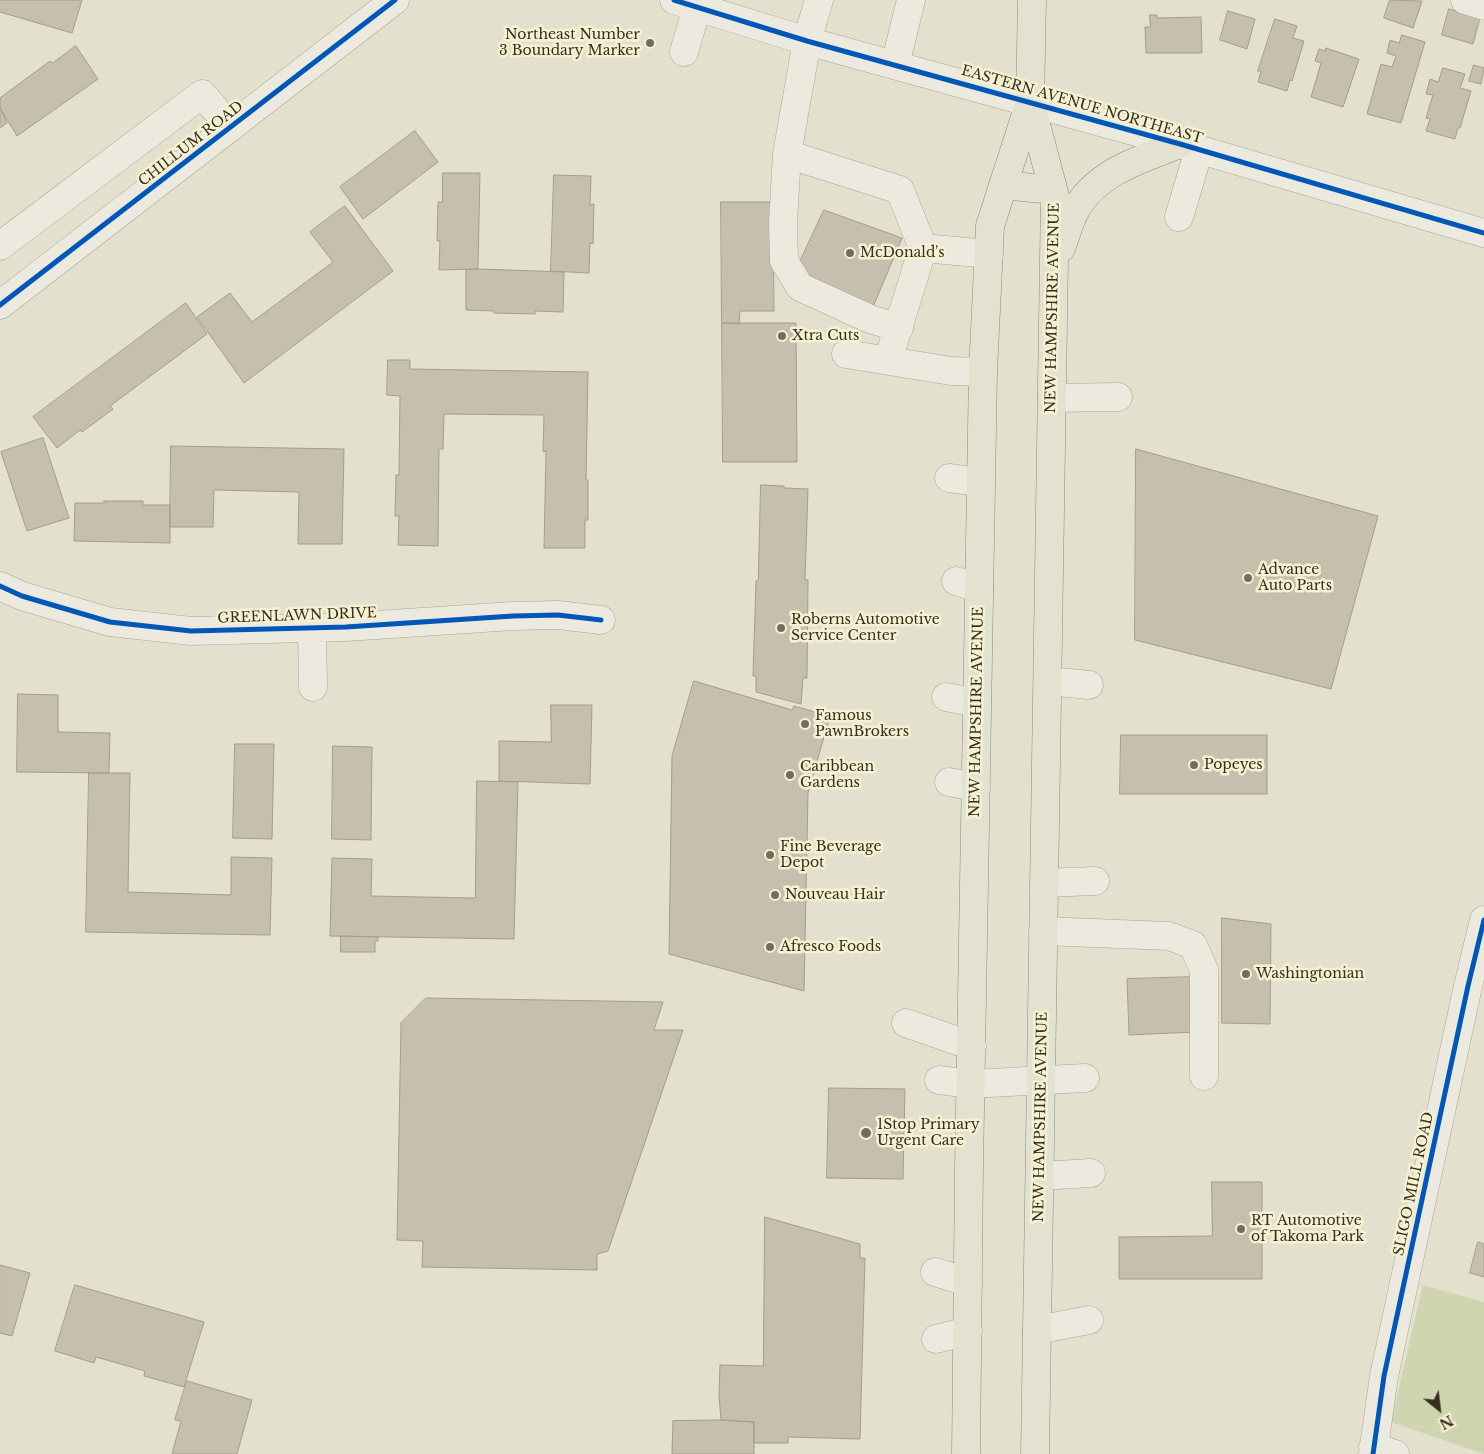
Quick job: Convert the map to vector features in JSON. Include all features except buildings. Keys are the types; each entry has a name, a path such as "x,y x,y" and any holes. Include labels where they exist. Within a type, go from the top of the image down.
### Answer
{"main road":[{"path":"1030,102 1032,0"},
{"name":"NEW HAMPSHIRE AVENUE","path":"966,1454 977,703 968,584 980,482 990,226 1030,102"},
{"name":"NEW HAMPSHIRE AVENUE","path":"1030,102 1055,196 1035,1454"},
{"path":"1054,265 1075,211 1094,187 1124,166 1189,147"},
{"path":"1003,186 1053,190"}],"street":[{"name":"CHILLUM ROAD","path":"0,305 395,0"},
{"path":"819,0 807,41 787,154 783,222 784,261 800,287 870,319 899,328"},
{"path":"894,65 911,0"},
{"path":"1466,0 1484,6"},
{"path":"684,52 686,3"},
{"name":"EASTERN AVENUE NORTHEAST","path":"686,3 807,41 1030,102 1484,232"},
{"path":"0,246 202,94 231,126"},
{"path":"1179,217 1189,147"},
{"path":"787,154 900,190 923,248 888,360"},
{"path":"923,248 989,254"},
{"path":"846,354 951,371 983,372"},
{"path":"1052,398 1118,397"},
{"path":"949,478 980,482"},
{"name":"GREENLAWN DRIVE","path":"0,586 22,596 110,622 191,631 312,628 514,616 558,615 601,620"},
{"path":"312,628 313,687"},
{"path":"1048,682 1088,685"},
{"path":"946,697 977,703"},
{"path":"949,782 976,787"},
{"path":"1044,883 1095,881"},
{"name":"SLIGO MILL ROAD","path":"1380,1452 1384,1376 1484,920"},
{"path":"1043,932 1169,936 1193,945 1204,970 1204,1076"},
{"path":"906,1023 972,1046"},
{"path":"939,1080 971,1084 1041,1082 1085,1078"},
{"path":"1040,1176 1091,1173"},
{"path":"934,1272 968,1282"},
{"path":"1037,1330 1088,1320"},
{"path":"936,1339 968,1331"}],"green space":[{"path":"1423,1285 1484,1302 1484,1454 1391,1422"}],"cycle path":[{"path":"0,305 395,0"},
{"path":"674,0 807,41 1180,144 1484,233"},
{"path":"0,586 22,596 110,622 191,631 346,627 513,616 558,615 601,620"},
{"path":"1373,1454 1384,1376 1484,920"}],"place":[{"name":"Northeast Number 3 Boundary Marker","path":"650,43"},
{"name":"McDonald's","path":"850,253"},
{"name":"Xtra Cuts","path":"782,336"},
{"name":"Advance Auto Parts","path":"1248,578"},
{"name":"Roberns Automotive Service Center","path":"781,628"},
{"name":"Famous PawnBrokers","path":"805,724"},
{"name":"Popeyes","path":"1194,765"},
{"name":"Caribbean Gardens","path":"790,775"},
{"name":"Fine Beverage Depot","path":"770,855"},
{"name":"Nouveau Hair","path":"775,895"},
{"name":"Afresco Foods","path":"770,947"},
{"name":"Washingtonian","path":"1246,974"},
{"name":"1Stop Primary Urgent Care","path":"866,1133"},
{"name":"RT Automotive of Takoma Park","path":"1241,1229"}]}
